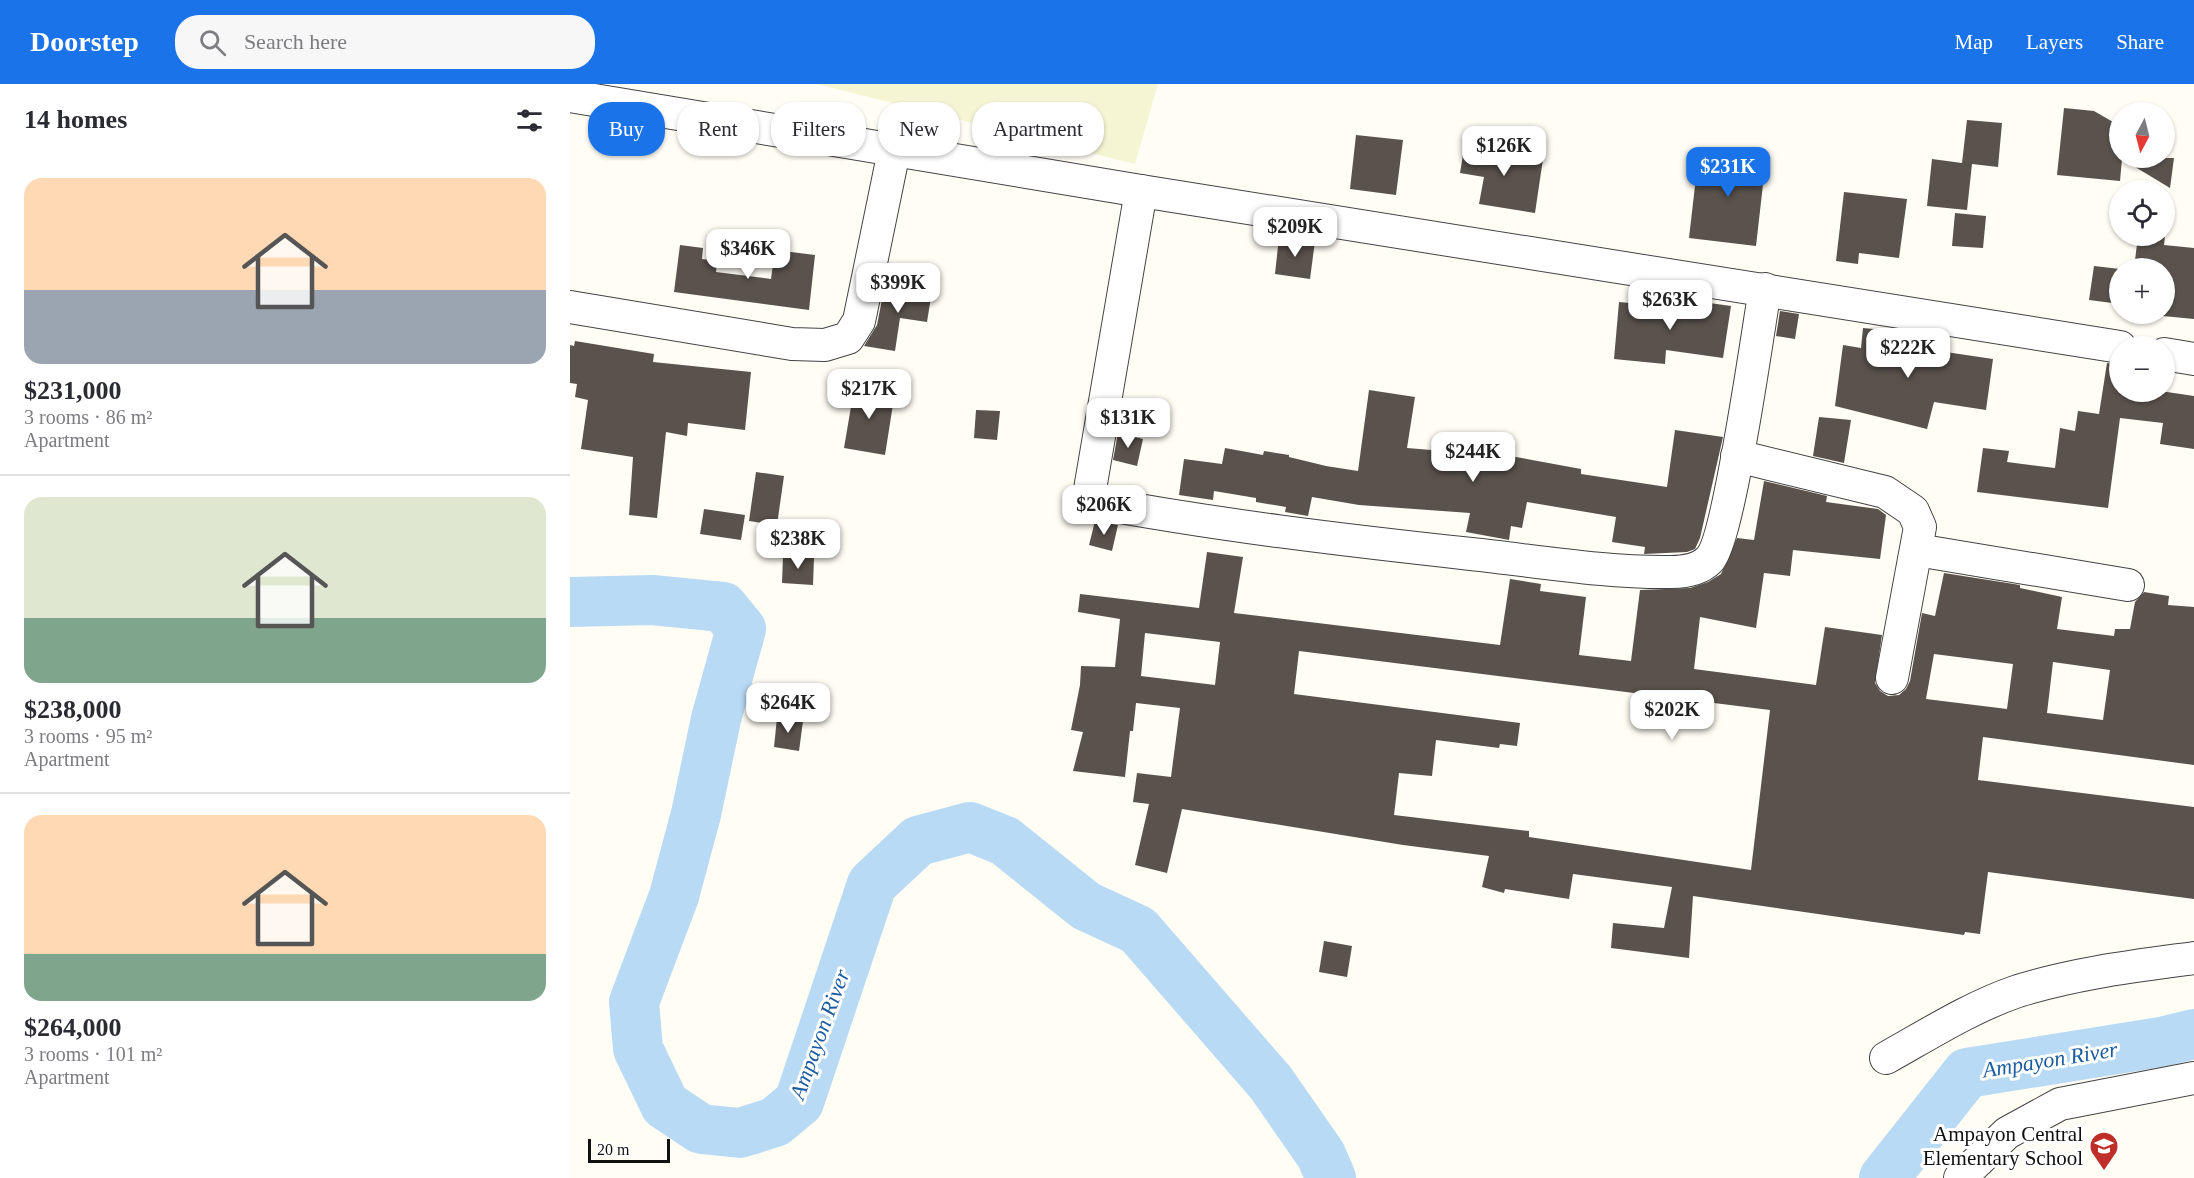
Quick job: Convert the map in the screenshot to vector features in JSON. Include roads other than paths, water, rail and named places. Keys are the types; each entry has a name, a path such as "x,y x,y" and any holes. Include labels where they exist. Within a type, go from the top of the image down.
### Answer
{"street":[{"path":"570,96 878,148"},
{"path":"570,307 792,344 825,345 848,338 859,321 893,156"},
{"path":"925,156 2109,345"},
{"path":"1141,191 1088,501 1167,516 1296,535 1600,567 1672,572 1696,569 1710,560 1718,547 1737,456 1765,289"},
{"path":"2175,356 2194,359"},
{"path":"1737,456 1886,492 1912,511 1920,527 1892,678"},
{"path":"1917,550 2128,585"},
{"path":"1886,1058 1965,1014 2017,992 2075,976 2194,958"},
{"path":"1960,1178 2007,1133 2060,1104 2194,1078"}],"waterway":[{"name":"Ampayon River","path":"570,602 652,600 723,607 741,629 716,719 696,814 674,896 634,1002 638,1049 665,1105 701,1129 740,1133 775,1122 799,1102 872,884 918,841 970,827 1005,841 1086,906 1138,930 1271,1083 1321,1155 1331,1178"},
{"name":"Ampayon River","path":"1884,1178 1967,1073 2161,1042 2194,1034"}],"place":[{"name":"Ampayon Central Elementary School","path":"2104,1172"}]}
